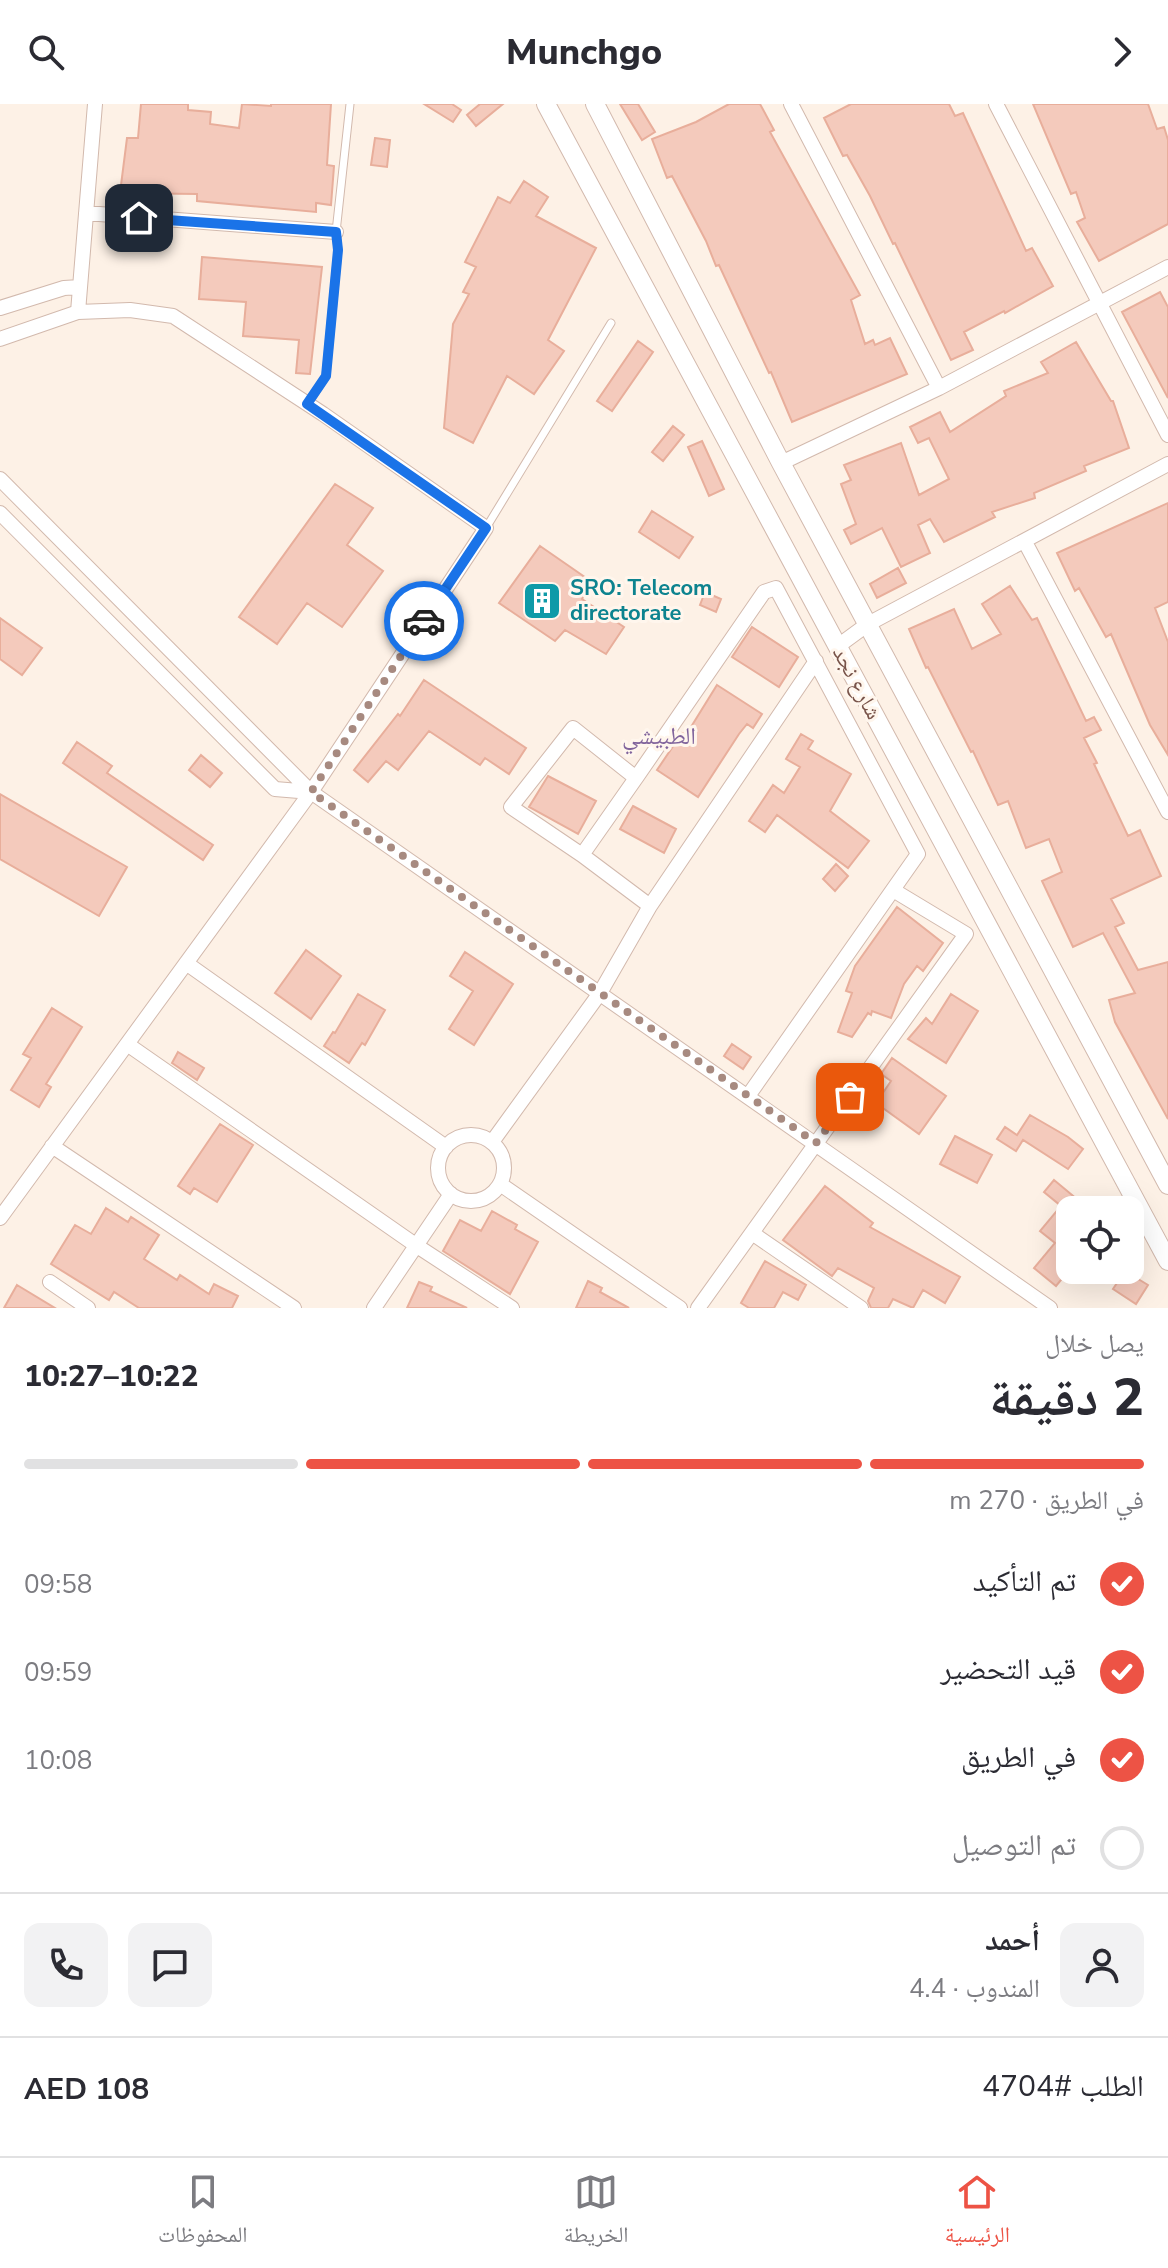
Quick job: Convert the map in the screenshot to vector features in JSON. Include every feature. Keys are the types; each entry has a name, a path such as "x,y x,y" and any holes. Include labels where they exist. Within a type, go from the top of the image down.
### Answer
{"street":[{"path":"78,312 95,104"},
{"name":"شارع نجد","path":"546,104 1168,1261"},
{"name":"شارع نجد","path":"595,104 781,463 1168,1185"},
{"path":"791,104 939,388"},
{"path":"996,104 1168,435"},
{"path":"86,213 336,232"},
{"path":"781,463 939,388 1168,267"},
{"path":"0,308 64,288 80,287"},
{"path":"0,339 78,312 130,310 173,316 486,528 311,792 0,1218"},
{"path":"838,646 868,624 1168,464"},
{"path":"0,479 311,792 1050,1308"},
{"path":"0,513 275,789 311,792"},
{"path":"1025,542 1168,812"},
{"path":"582,855 764,592 776,588 918,854 748,1096"},
{"path":"492,1142 600,993 650,906 816,661"},
{"path":"636,778 573,728 511,807 650,906"},
{"path":"698,1308 966,934 893,890"},
{"path":"186,963 446,1147"},
{"path":"127,1044 417,1246 512,1308"},
{"path":"465,1135 484,1137 492,1142 503,1157 504,1175 500,1184 487,1197 478,1200 459,1199 451,1194 444,1187 438,1169 446,1147 465,1135"},
{"path":"52,1146 294,1308"},
{"path":"500,1184 680,1308"},
{"path":"374,1308 451,1194"},
{"path":"752,1233 861,1308"},
{"path":"50,1282 88,1308"}],"lane":[{"path":"307,404 326,376 338,250 336,232 350,104"},
{"path":"486,528 611,323"}],"building":[{"path":"141,104 188,104 188,110 211,112 210,124 239,128 242,104 331,104 327,165 334,166 331,205 316,203 316,212 197,201 197,194 120,193 127,138 138,138"},
{"path":"424,104 452,104 461,110 453,122"},
{"path":"480,104 503,104 476,126 467,115"},
{"path":"620,104 638,104 655,132 642,140"},
{"path":"729,104 760,104 774,130 770,132 860,295 851,300 865,344 873,340 875,345 890,338 907,374 792,422 719,265 716,266 672,176 667,178 652,139 696,122"},
{"path":"851,104 949,104 955,116 963,113 1026,251 1032,248 1053,286 964,332 973,350 951,360 895,243 824,118"},
{"path":"1033,104 1148,104 1157,129 1164,127 1168,140 1168,224 1099,261 1077,222 1085,218 1076,192 1071,194"},
{"path":"375,138 390,140 387,167 371,165"},
{"path":"524,181 548,197 536,216 596,248 548,340 564,351 534,394 507,376 473,443 444,428 453,324 469,294 463,292 476,267 465,262 498,197 510,203"},
{"path":"202,257 322,267 310,374 296,373 299,340 243,336 246,302 199,299"},
{"path":"1160,292 1168,307 1168,398 1122,312"},
{"path":"638,341 653,352 612,411 597,401"},
{"path":"1076,342 1113,401 1129,448 1084,466 1086,471 1034,493 1035,498 992,512 995,517 944,542 930,519 918,525 930,553 901,567 882,528 851,544 844,530 856,524 841,484 851,480 844,465 901,443 919,495 949,479 929,438 918,443 910,427 940,412 950,432 1006,396 1004,391 1048,373 1041,362"},
{"path":"673,426 684,435 663,461 652,452"},
{"path":"702,441 724,489 709,496 688,447"},
{"path":"335,484 373,508 347,545 383,571 342,627 307,603 277,644 239,617"},
{"path":"1168,503 1168,602 1155,608 1168,642 1168,755 1150,725 1111,634 1106,637 1079,588 1075,591 1057,553"},
{"path":"652,511 693,537 679,558 639,532"},
{"name":"SRO: Telecom directorate","path":"540,546 592,582 582,599 624,627 606,654 565,630 555,641 499,603"},
{"path":"898,568 906,583 877,598 870,584"},
{"path":"1010,586 1032,620 1037,618 1086,721 1094,717 1101,730 1084,738 1097,763 1094,764 1128,836 1140,830 1161,876 1111,899 1124,923 1115,927 1138,970 1168,962 1168,1119 1115,1022 1109,1000 1135,993 1103,933 1073,947 1042,881 1062,872 1049,839 1026,848 1008,801 998,805 973,751 926,668 909,629 954,609 972,649 1001,634 982,604"},
{"path":"705,592 721,599 716,612 700,605"},
{"path":"0,618 42,648 22,675 0,659"},
{"path":"752,627 798,657 779,687 732,657"},
{"path":"424,680 526,748 509,774 485,758 480,765 429,731 398,770 386,761 368,782 354,770 398,714 400,716"},
{"path":"717,685 762,714 753,728 747,724 739,734 698,797 657,770 682,733 686,735"},
{"path":"801,734 813,741 808,749 851,774 830,811 869,841 848,868 777,815 765,832 749,821 773,785 784,793 800,767 786,759"},
{"path":"77,742 112,766 107,773 213,845 203,860 63,763"},
{"path":"201,755 222,773 210,787 189,770"},
{"path":"548,776 596,801 578,834 529,807"},
{"path":"0,794 127,867 99,916 0,859"},
{"path":"633,806 676,829 664,853 620,829"},
{"path":"836,864 848,876 835,891 823,879"},
{"path":"897,907 943,943 923,971 917,966 904,984 891,1018 872,1011 852,1037 838,1032 852,993 846,991 855,966"},
{"path":"306,950 341,976 311,1019 275,993"},
{"path":"465,952 513,984 474,1045 449,1029 473,991 450,976"},
{"path":"358,994 385,1010 365,1045 362,1043 349,1063 324,1046"},
{"path":"951,994 978,1011 946,1063 908,1039 926,1018 932,1024"},
{"path":"52,1008 82,1027 46,1084 51,1087 39,1107 11,1090 31,1058 23,1054"},
{"path":"732,1044 751,1057 743,1069 724,1056"},
{"path":"178,1052 204,1068 197,1080 172,1063"},
{"path":"892,1058 946,1096 919,1134 876,1103 891,1081 881,1074"},
{"path":"1030,1115 1083,1149 1068,1169 1023,1140 1016,1151 997,1139 1005,1127 1017,1135"},
{"path":"220,1124 253,1145 217,1202 194,1188 190,1194 178,1186"},
{"path":"955,1136 992,1155 977,1183 940,1164"},
{"path":"1054,1180 1073,1196 1056,1196 1056,1202 1044,1192"},
{"path":"825,1186 873,1223 870,1227 960,1277 945,1303 923,1290 913,1308 893,1299 888,1308 871,1308 868,1301 874,1288 838,1268 832,1276 783,1240"},
{"path":"106,1208 128,1222 131,1217 159,1235 144,1259 177,1280 180,1275 209,1294 214,1284 238,1296 232,1308 139,1308 114,1292 109,1300 51,1264 75,1225 91,1234"},
{"path":"492,1211 538,1242 510,1294 443,1251 460,1220 481,1231"},
{"path":"1056,1212 1056,1286 1034,1268 1055,1243 1040,1231"},
{"path":"765,1261 806,1285 798,1300 783,1292 774,1308 749,1308 741,1303"},
{"path":"588,1281 602,1288 600,1292 629,1308 576,1308"},
{"path":"419,1282 432,1287 430,1291 467,1308 407,1308"},
{"path":"1116,1284 1148,1285 1136,1304 1113,1289"},
{"path":"17,1285 55,1308 4,1308"}],"way so far":[{"path":"424,621 311,792 816,1143 850,1097"}],"place":[{"name":"SRO: Telecom directorate","path":"542,601"}],"district":[{"name":"الطبيشي","path":"659,736"}],"route":[{"path":"139,218 336,232 338,250 326,376 307,404 486,528 424,621"}]}
